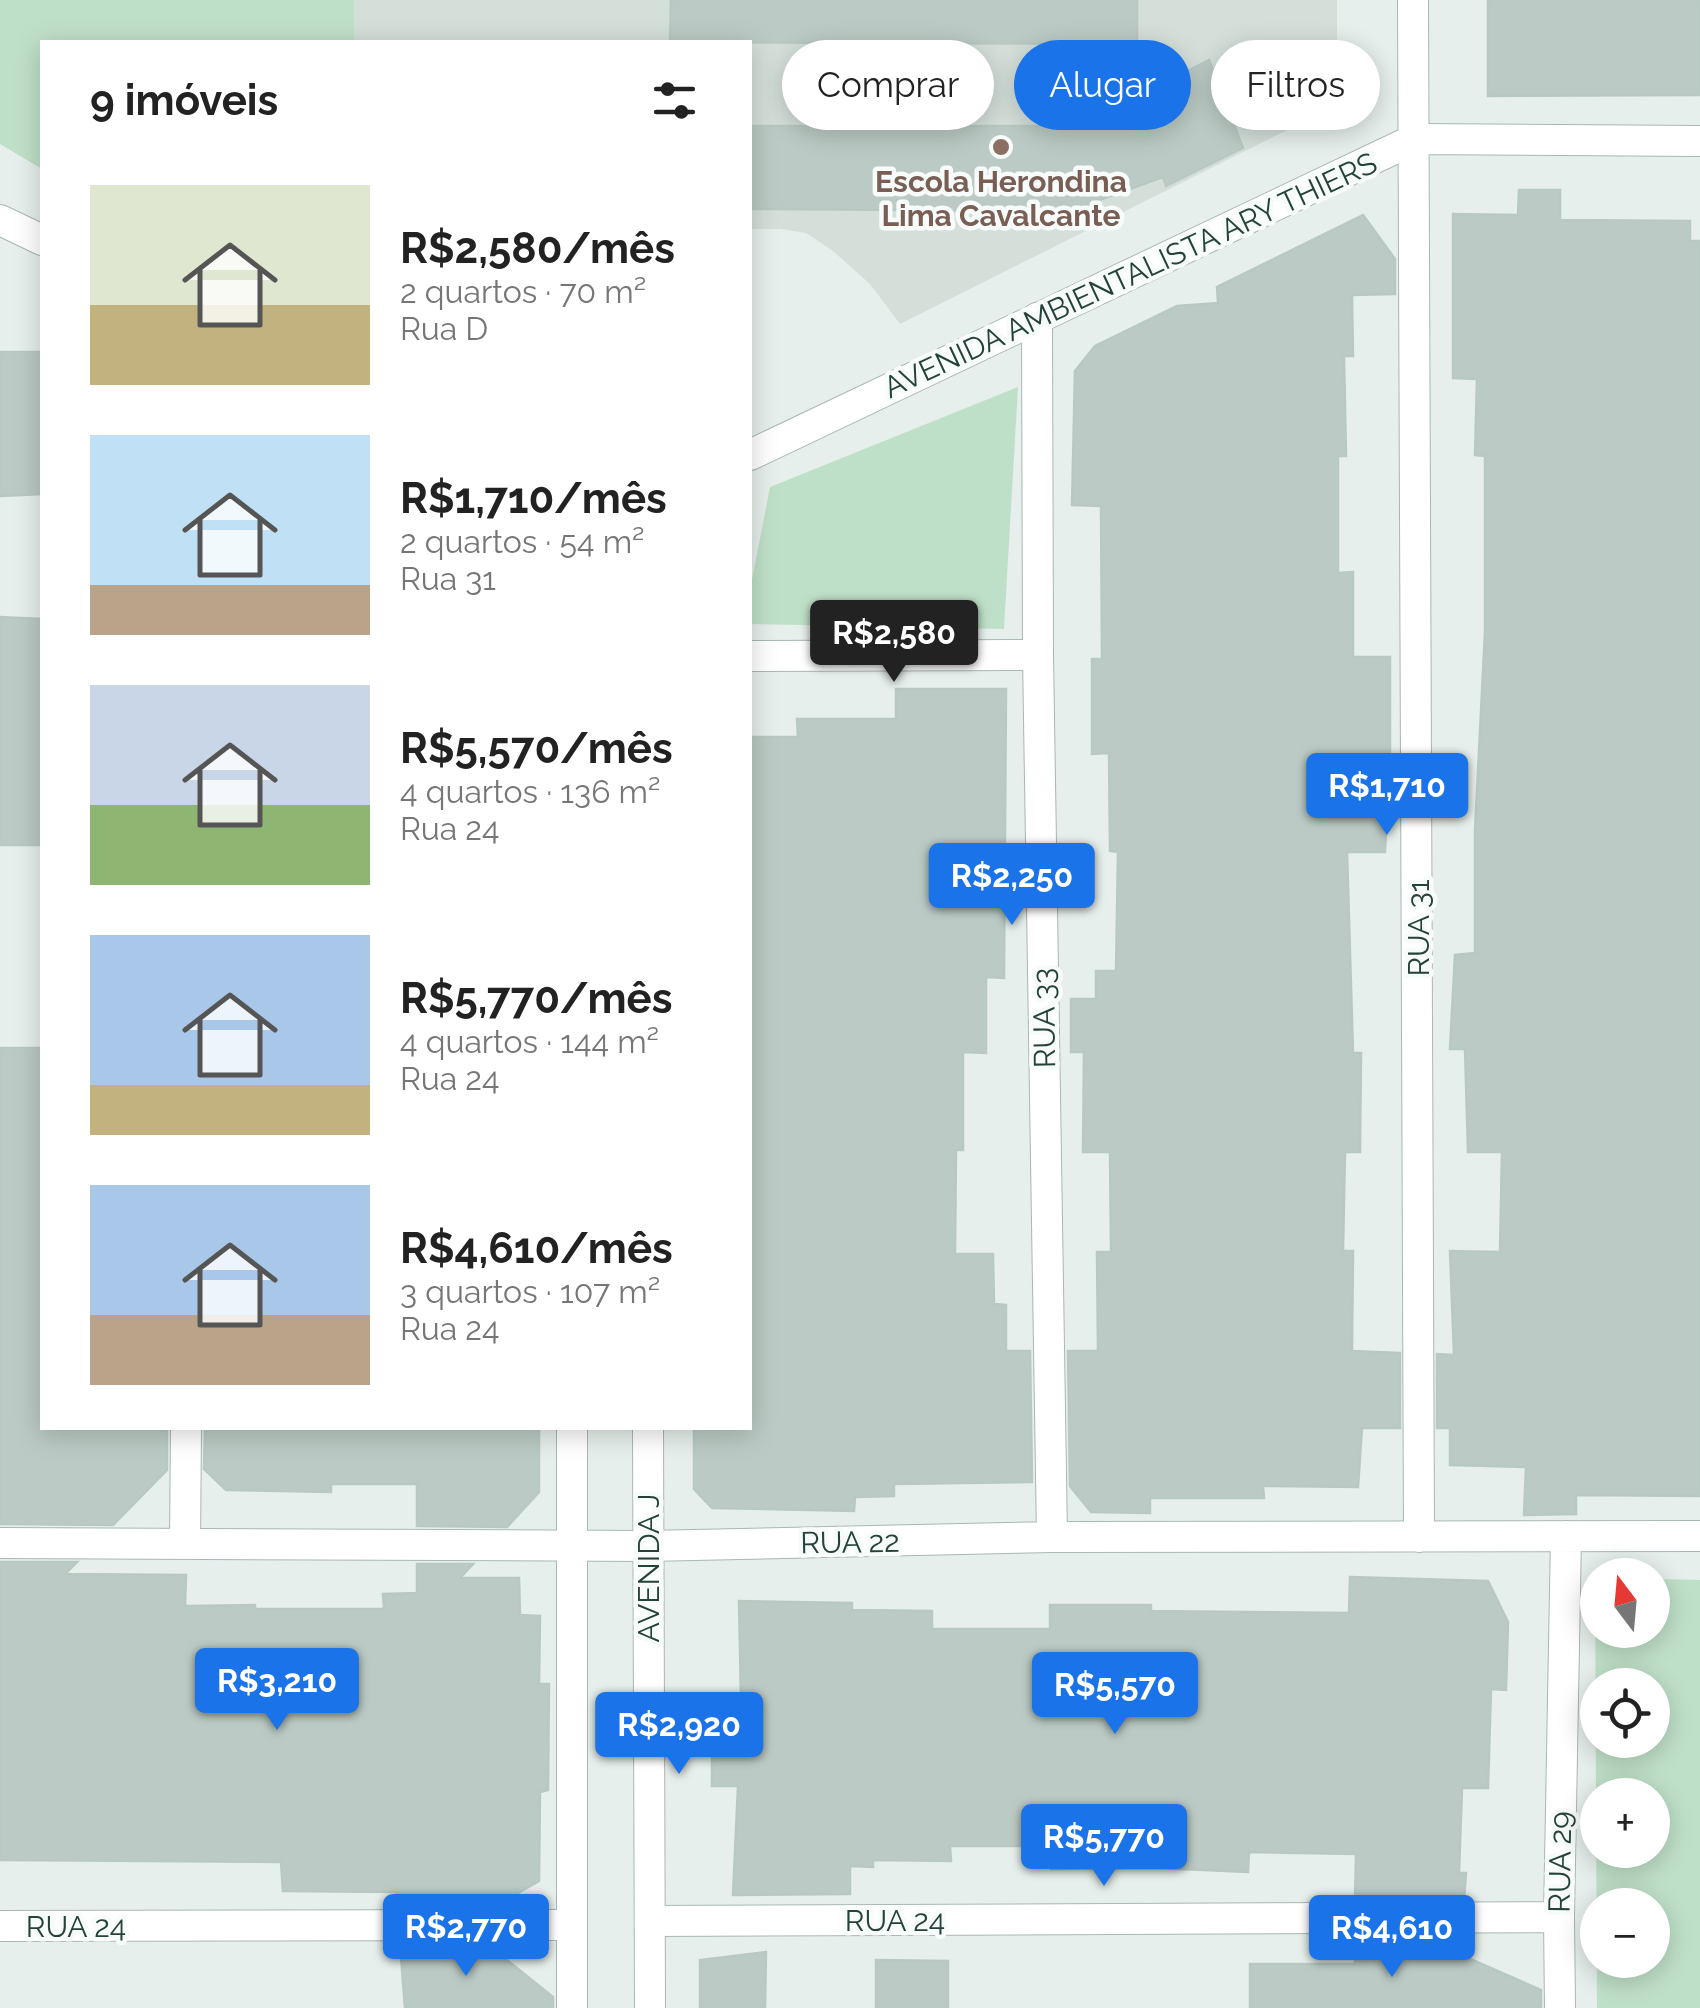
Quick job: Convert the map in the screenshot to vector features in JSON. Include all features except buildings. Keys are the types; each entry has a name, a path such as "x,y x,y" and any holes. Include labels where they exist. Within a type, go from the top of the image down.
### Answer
{"street":[{"name":"RUA 31","path":"1413,0 1419,1537"},
{"name":"AVENIDA AMBIENTALISTA ARY THIERS","path":"752,454 1416,139 1700,140"},
{"path":"0,220 40,239"},
{"name":"RUA 33","path":"1037,318 1038,655 1052,1537"},
{"path":"752,656 1038,655"},
{"path":"186,1430 186,1544"},
{"path":"572,1430 572,2008"},
{"name":"AVENIDA J","path":"648,1430 650,2008"},
{"name":"RUA 29","path":"1560,2008 1566,1536"},
{"name":"RUA 22","path":"0,1543 647,1546 1052,1537 1700,1536"},
{"name":"RUA 24","path":"650,1921 1559,1917"},
{"name":"RUA 24","path":"0,1926 572,1926"}],"shaded area":[{"name":"Escola Herondina Lima Cavalcante","path":"354,0 1337,0 1337,40 1211,40 1211,130 1287,130 900,324 870,284 806,233 752,229 752,40 354,40"}],"green space":[{"path":"0,0 354,0 354,40 40,40 40,168 0,144"},
{"path":"1018,387 1004,629 752,624 752,580 770,487"},
{"path":"1670,1579 1700,1580 1700,2008 1597,2008 1597,1978 1670,1978 1670,1888 1596,1888 1596,1868 1670,1868 1670,1778 1596,1778 1596,1758 1670,1758 1670,1668 1595,1668 1595,1648 1670,1648"}],"place":[{"name":"Escola Herondina Lima Cavalcante","path":"1001,147"}]}
